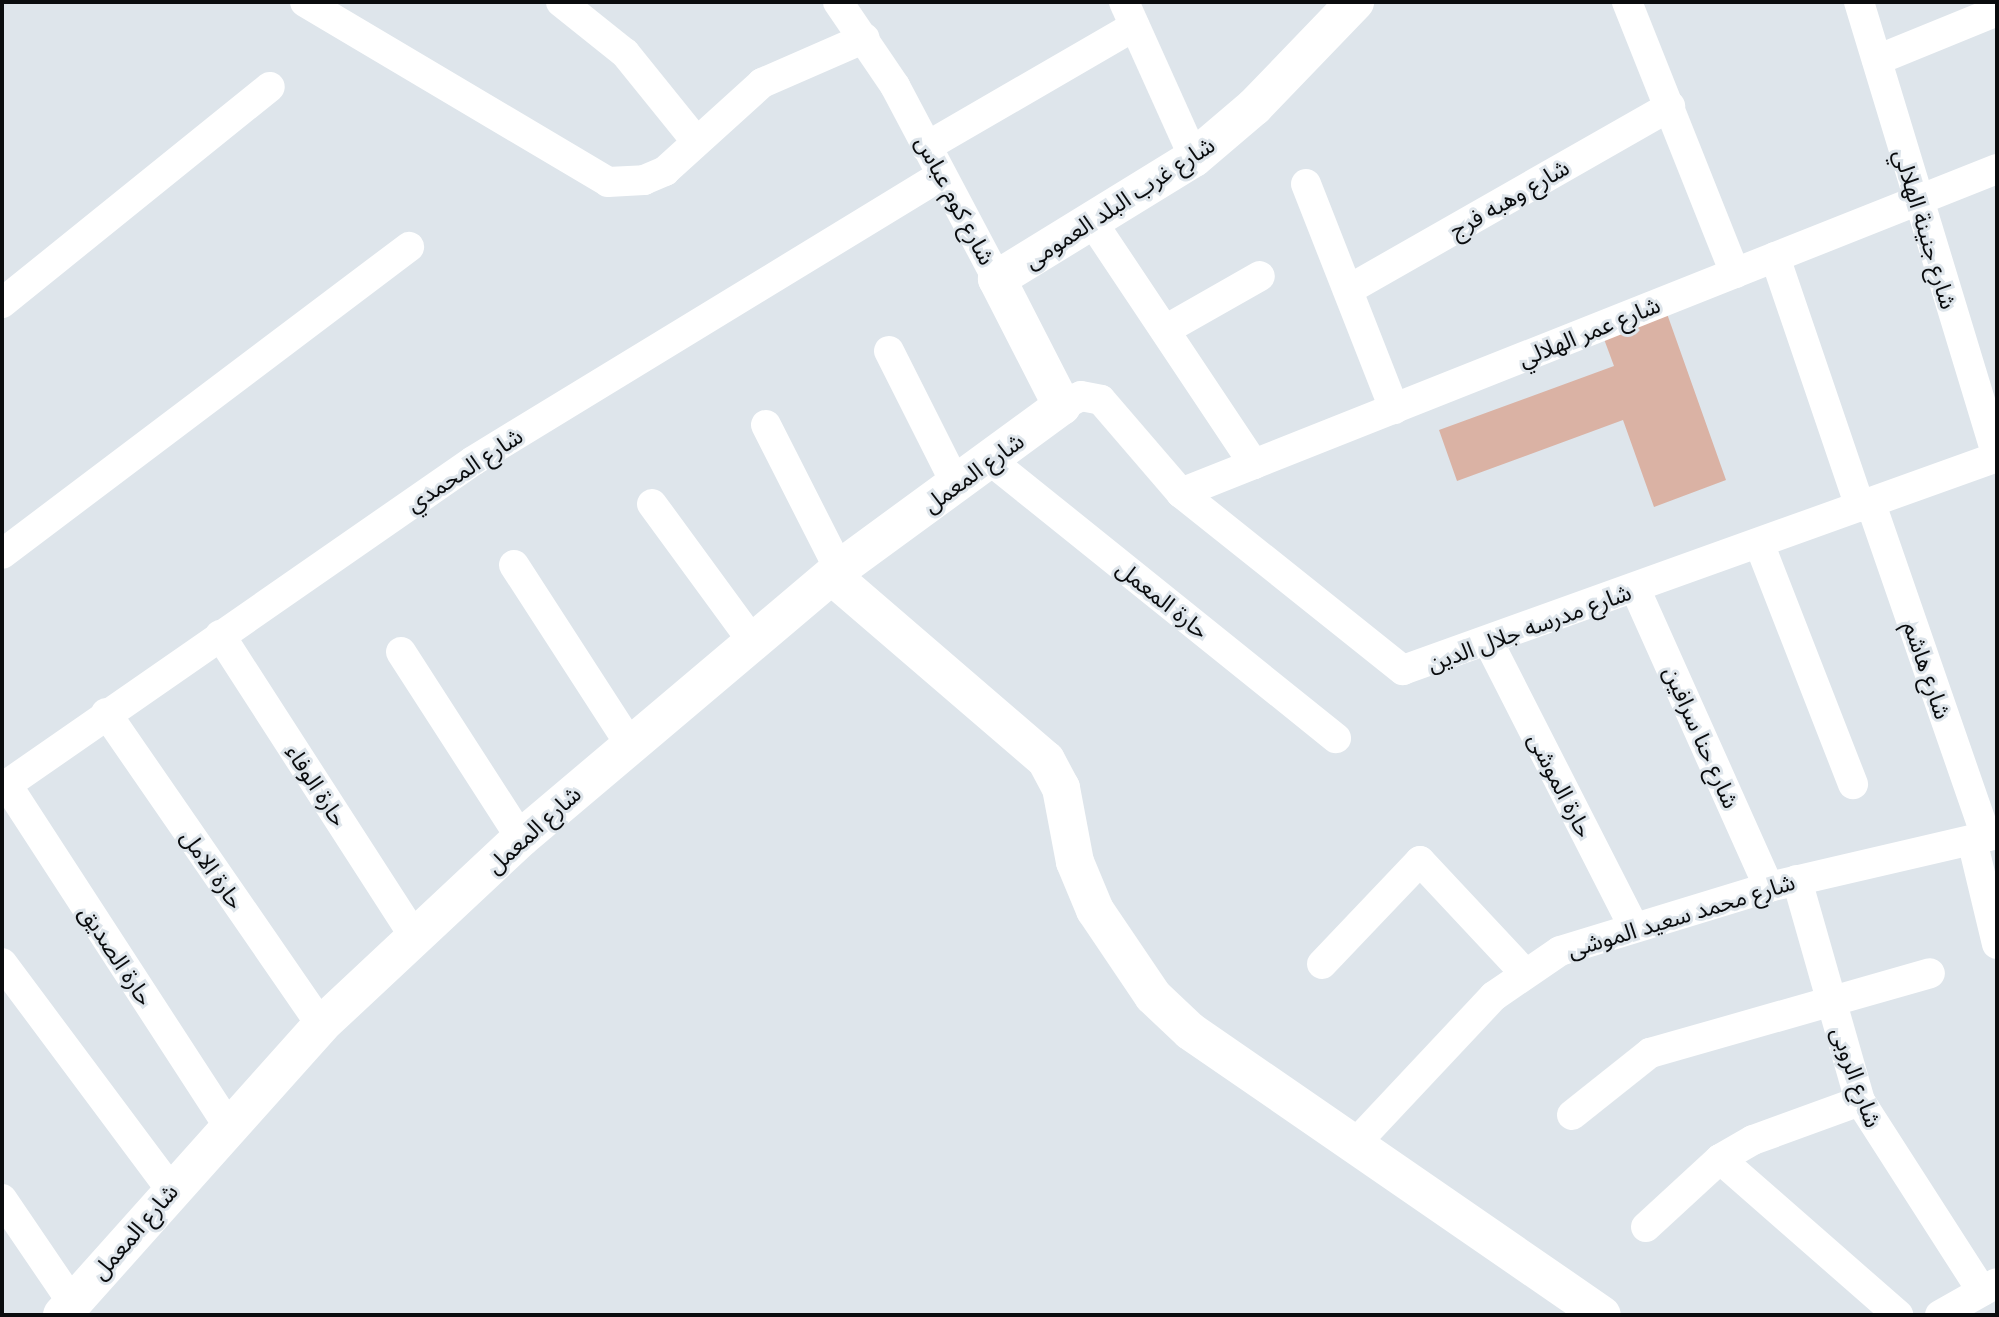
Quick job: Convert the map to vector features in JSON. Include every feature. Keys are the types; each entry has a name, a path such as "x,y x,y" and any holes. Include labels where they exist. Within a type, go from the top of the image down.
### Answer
{"street":[{"path":"305,2 608,182 665,171 762,83 865,38"},
{"path":"561,2 625,53 696,141"},
{"name":"شارع كوم عباس","path":"838,2 865,38 942,175 1062,406"},
{"name":"شارع غرب البلد العمومى","path":"997,279 1093,223 1194,158 1254,107 1354,2"},
{"path":"1627,2 1735,273"},
{"name":"شارع جنينة الهلالي","path":"1859,2 1916,202 1997,456"},
{"path":"1877,60 1997,11"},
{"path":"926,147 1129,14 1194,158"},
{"path":"2,303 271,87"},
{"name":"شارع وهبه فرج","path":"1348,290 1670,106"},
{"name":"شارع عمر الهلالي","path":"1181,493 1997,169"},
{"name":"شارع المحمدي","path":"4,787 106,713 473,461 942,175"},
{"path":"1306,184 1394,410"},
{"path":"1093,223 1255,464"},
{"path":"2,554 408,247"},
{"name":"شارع هاشم","path":"1775,257 1985,837 1997,944"},
{"path":"1165,330 1260,276"},
{"path":"888,351 956,484"},
{"name":"شارع مدرسه جلال الدين","path":"1062,406 1081,396 1101,400 1181,493 1403,670 1489,643 1997,456"},
{"name":"شارع المعمل","path":"67,1309 170,1188 321,1025 414,936 629,744 836,573 1062,406"},
{"path":"766,425 836,573 1046,760 1061,788 1076,862 1095,910 1153,996 1190,1031 1602,1315"},
{"name":"حارة المعمل","path":"990,460 1336,738"},
{"path":"652,504 753,642"},
{"path":"1759,543 1853,784"},
{"path":"513,565 629,744"},
{"name":"شارع حنا سرافين","path":"1635,588 1783,883"},
{"name":"حارة الوفاء","path":"220,635 414,936"},
{"name":"حارة الموشى","path":"1489,643 1633,926"},
{"path":"401,652 522,838"},
{"name":"حارة الامل","path":"106,713 321,1025"},
{"name":"حارة الصديق","path":"4,787 228,1125"},
{"name":"شارع محمد سعيد الموشى","path":"1354,1145 1524,972 1560,951 1633,926 1783,883 1985,837"},
{"path":"1322,964 1420,860 1524,972"},
{"name":"شارع الروبى","path":"1783,883 1830,1002 1860,1101 1892,1159 1990,1287"},
{"path":"2,963 170,1188"},
{"path":"1572,1115 1650,1053 1930,974"},
{"path":"1646,1227 1720,1159 1860,1101"},
{"path":"1720,1159 1898,1315"},
{"path":"2,1199 67,1309"},
{"path":"1940,1315 1990,1287"}],"building":[{"path":"1665,308 1726,480 1654,507 1623,420 1457,481 1439,430 1614,366 1601,331"}]}
